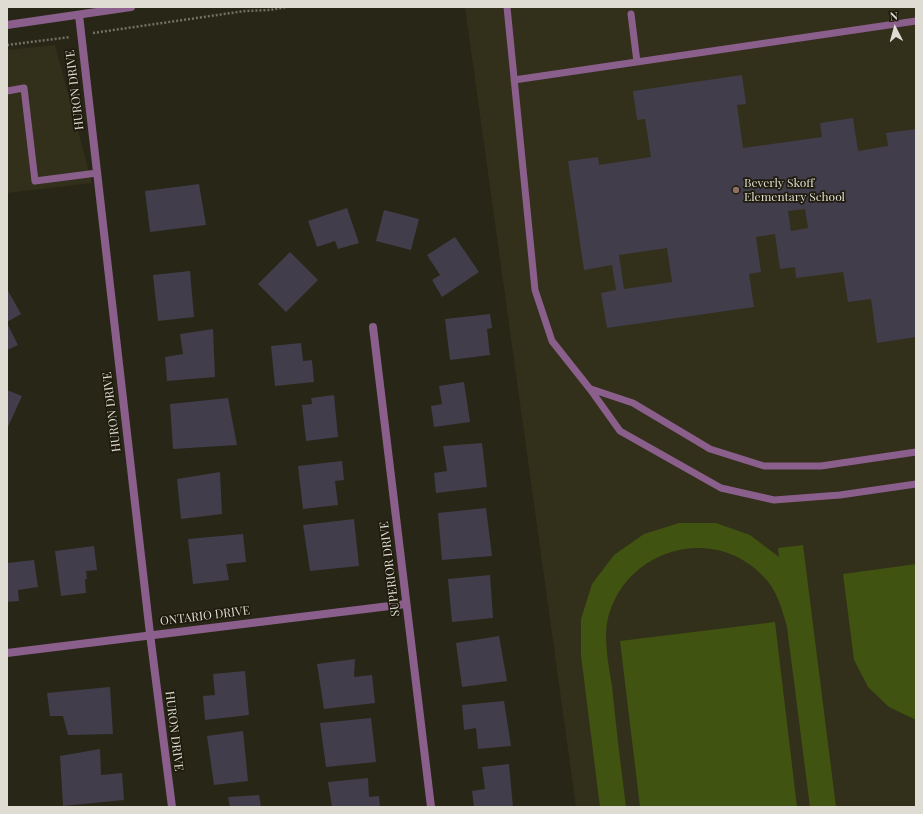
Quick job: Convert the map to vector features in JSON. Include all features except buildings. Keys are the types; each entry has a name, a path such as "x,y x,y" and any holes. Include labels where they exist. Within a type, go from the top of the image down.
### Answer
{"street":[{"path":"7,25 131,7"},
{"name":"HURON DRIVE","path":"79,15 150,634 172,807"},
{"name":"SUPERIOR DRIVE","path":"373,327 431,807"},
{"name":"ONTARIO DRIVE","path":"7,653 150,634 406,604"}],"lane":[{"path":"506,7 535,290 552,341 590,389 620,431 721,488 774,500 840,495 916,484"},
{"path":"631,14 637,62"},
{"path":"514,80 916,21"},
{"path":"7,91 24,88 35,180 97,173"},
{"path":"590,389 633,403 710,449 764,466 821,466 916,452"}],"path":[{"path":"7,46 238,12 270,10 286,7"}],"shaded area":[{"path":"465,7 916,7 916,807 576,807"},
{"path":"55,45 92,183 7,193 7,50"}],"green space":[{"path":"679,523 716,523 750,535 779,557 778,548 803,545 836,807 810,807 787,627 781,607 772,587 763,576 742,560 719,550 694,548 671,552 649,562 630,578 616,598 607,623 606,647 626,807 600,807 581,655 581,619 592,584 614,555 644,534"},
{"path":"916,564 916,720 889,707 868,687 854,660 843,574"},
{"path":"775,622 797,807 640,807 620,641"}],"place":[{"name":"Beverly Skoff Elementary School","path":"736,190"}]}
